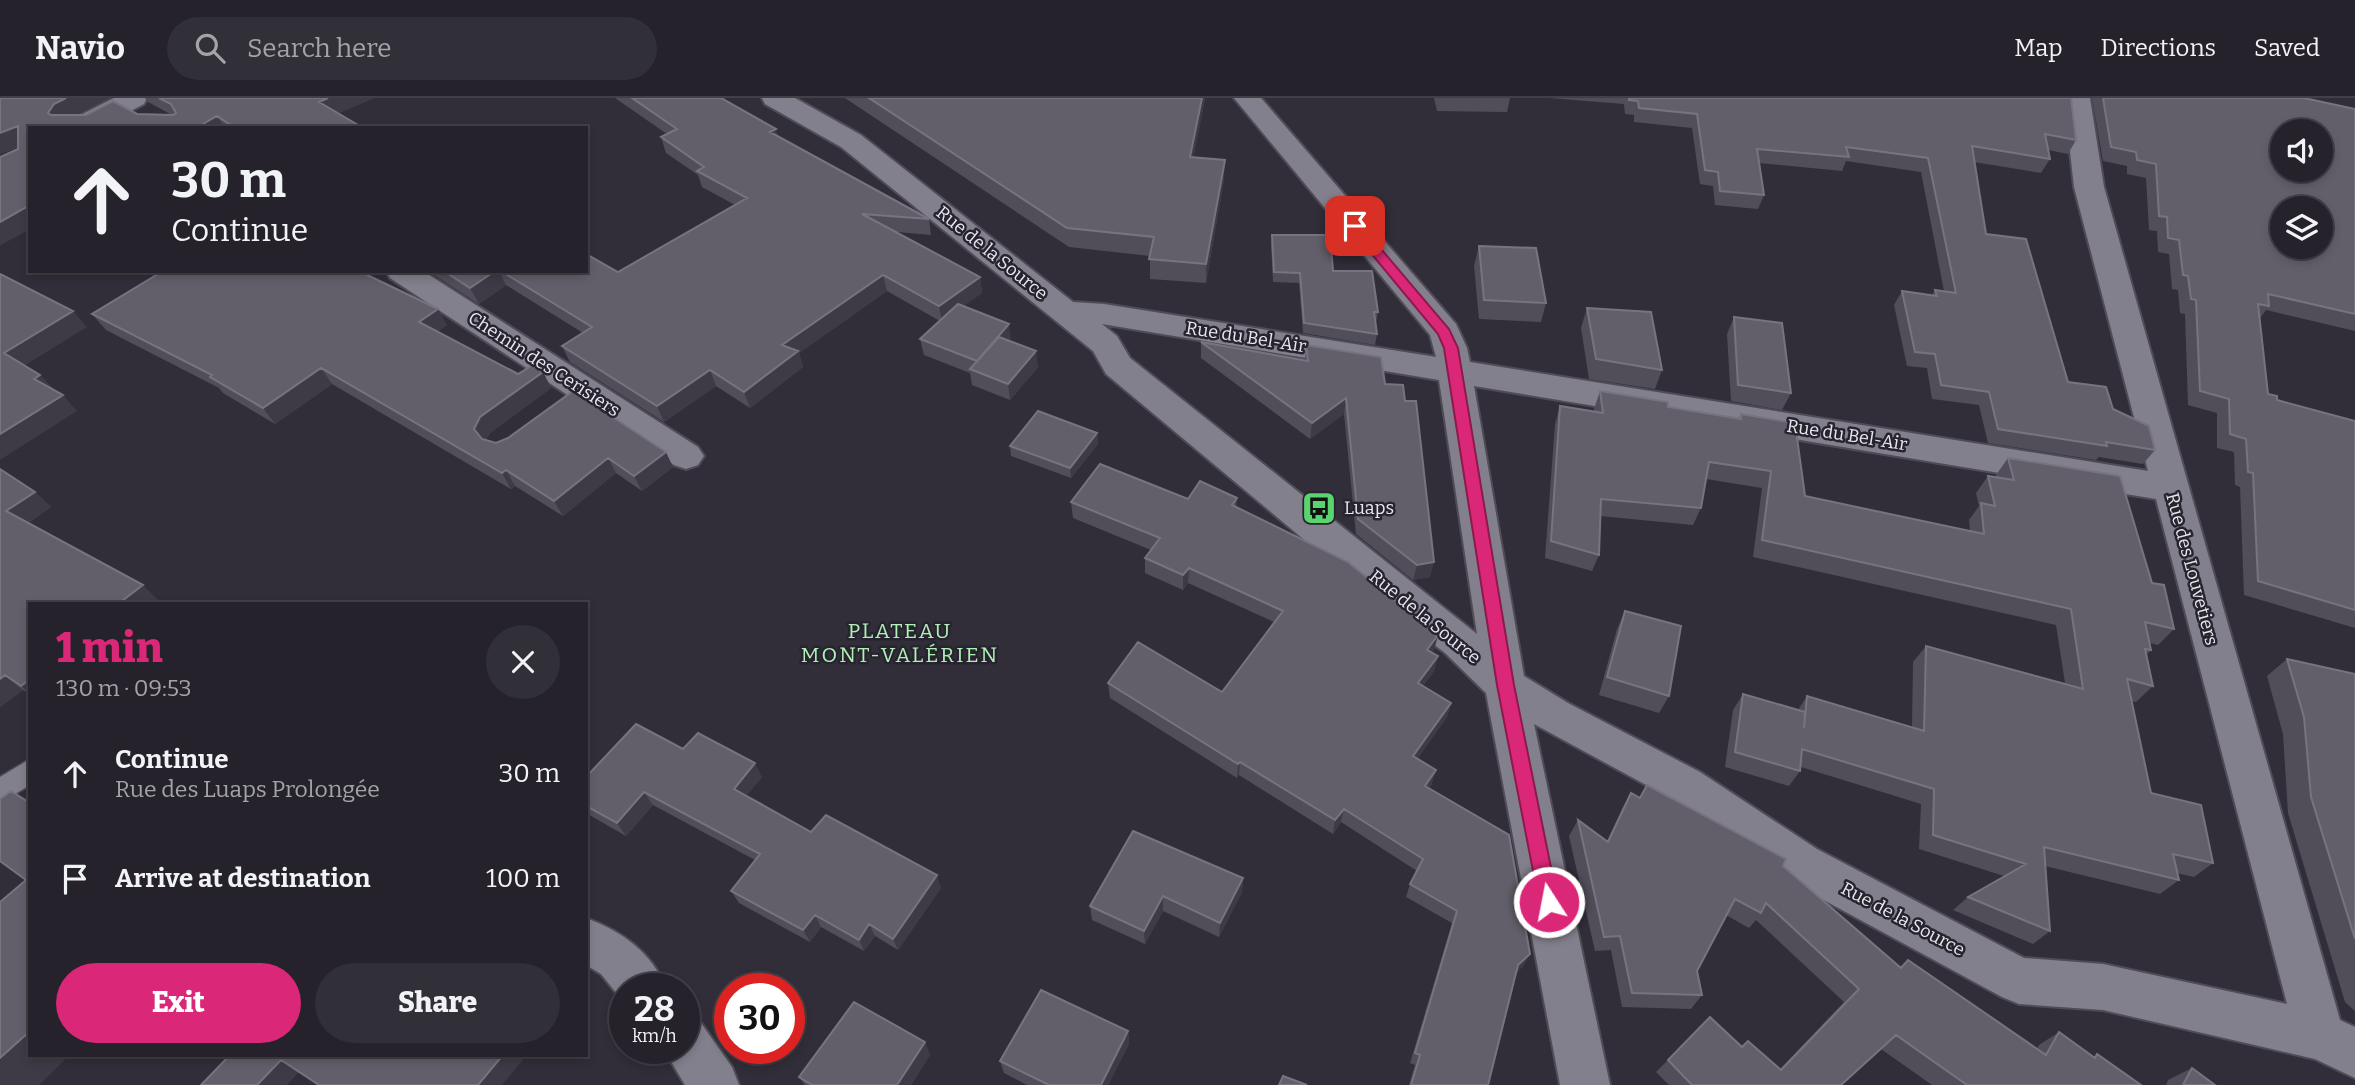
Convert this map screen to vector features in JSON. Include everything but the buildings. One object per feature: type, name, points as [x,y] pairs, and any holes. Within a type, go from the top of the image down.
[{"type":"street","name":"Rue de la Source","points":[[775,98],[851,141],[1067,312],[1105,344],[1118,366],[1395,593],[1459,642],[1506,685],[1553,715],[1685,785],[1801,864],[2019,981],[2103,987],[2338,1045]]},
{"type":"street","points":[[1247,98],[1444,332],[1451,348],[1506,685],[1585,1085]]},
{"type":"street","name":"Rue des Louvetiers","points":[[2077,98],[2089,187],[2170,488],[2338,1045]]},
{"type":"street","points":[[82,126],[137,106]]},
{"type":"street","name":"Chemin des Cerisiers","points":[[404,273],[570,395],[686,456]]},
{"type":"street","name":"Rue du Bel-Air","points":[[1067,312],[1104,314],[2170,488]]},
{"type":"street","points":[[588,941],[618,958],[630,973]]},
{"type":"street","points":[[699,1064],[713,1085]]},
{"type":"lane","points":[[0,792],[28,771]]},
{"type":"place","name":"Luaps","points":[[1319,508]]},
{"type":"district","name":"PLATEAU MONT-VALÉRIEN","points":[[900,643]]},
{"type":"route","points":[[1355,226],[1444,332],[1451,348],[1506,685],[1549,902]]}]
